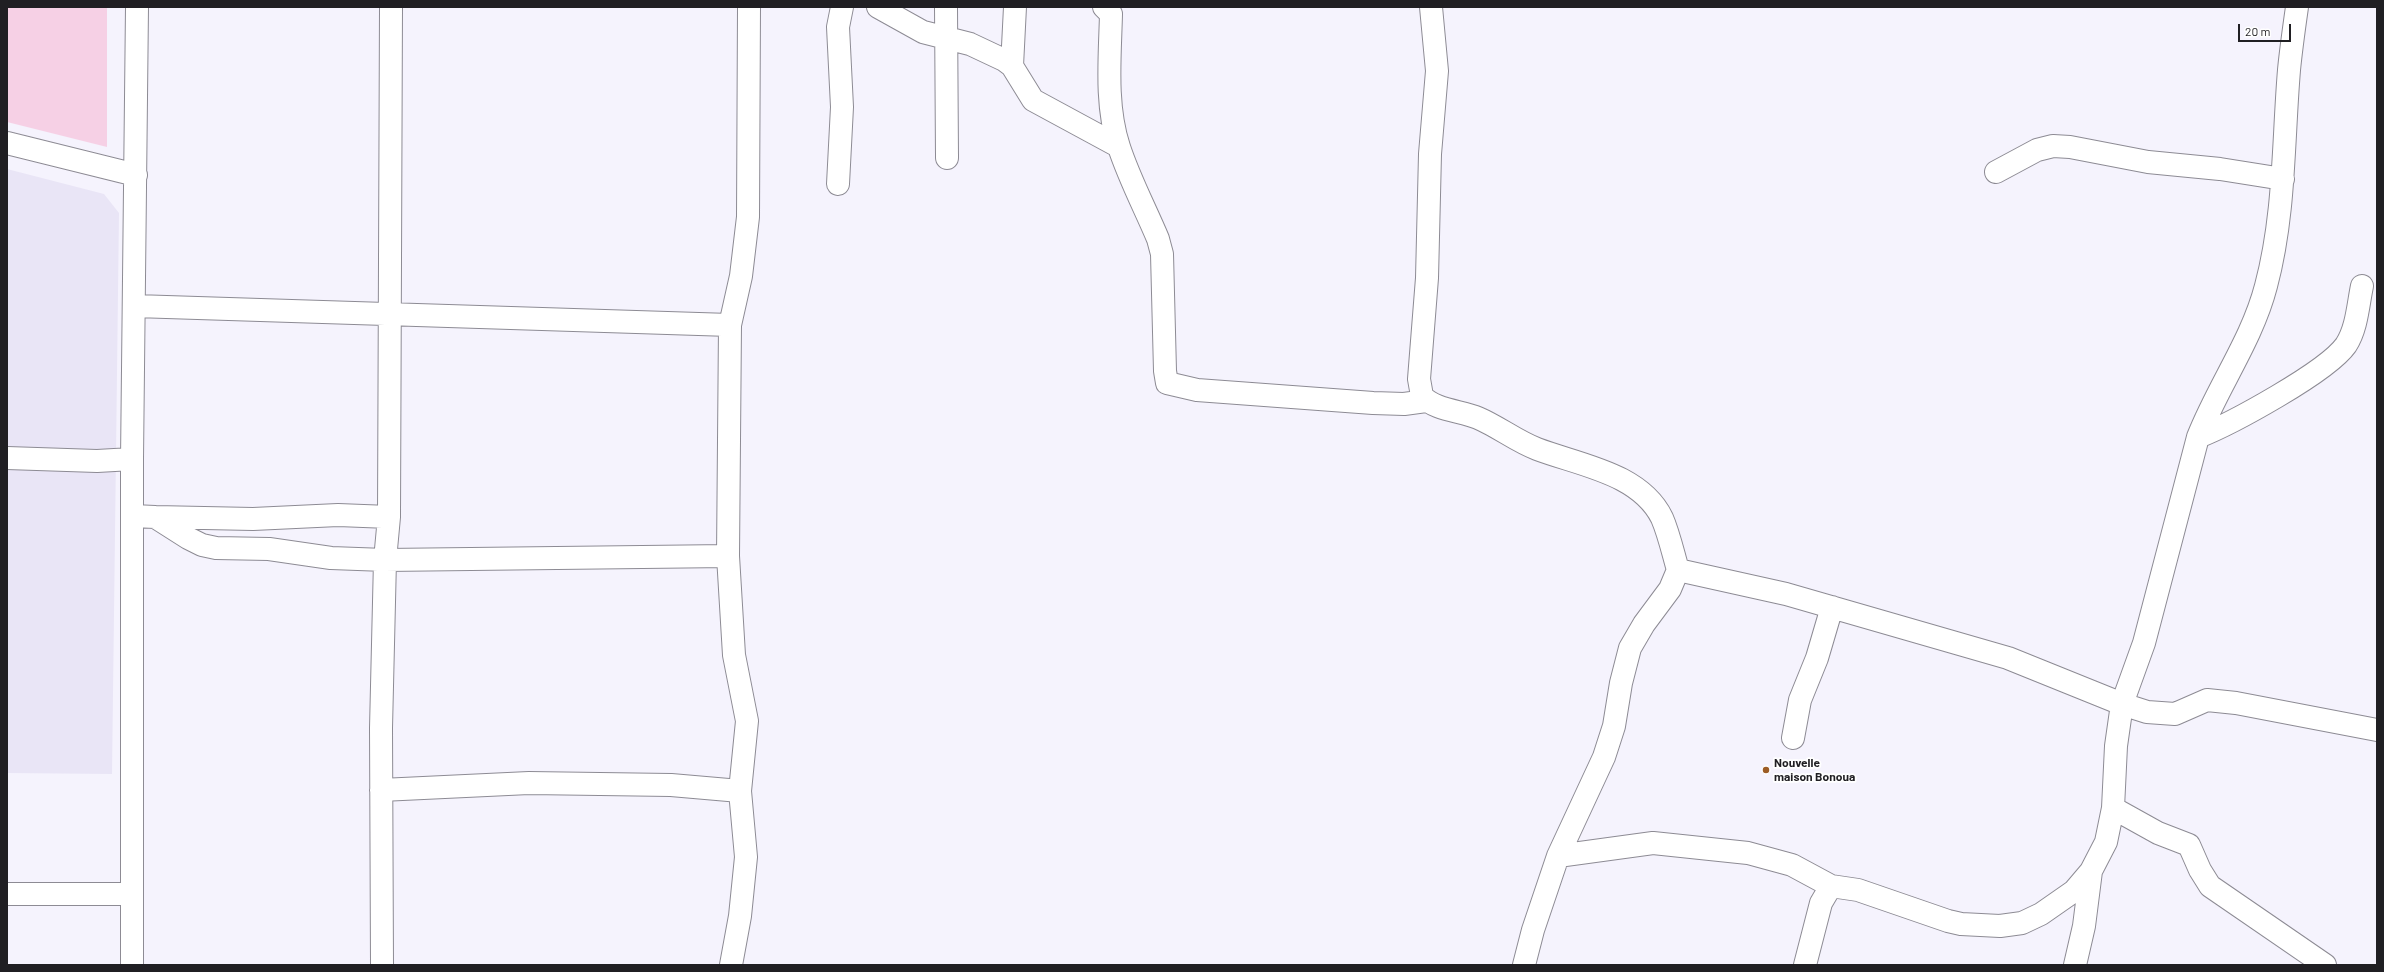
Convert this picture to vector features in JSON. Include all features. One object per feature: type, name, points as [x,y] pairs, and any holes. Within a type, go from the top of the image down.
[{"type":"street","points":[[132,965],[132,459],[135,306],[137,7]]},
{"type":"street","points":[[382,965],[381,790],[385,560],[389,517],[392,7]]},
{"type":"street","points":[[731,965],[745,882],[745,835],[740,791],[747,721],[734,656],[728,556],[730,325],[741,276],[748,217],[749,7]]},
{"type":"street","points":[[838,184],[842,107],[838,27],[842,7]]},
{"type":"street","points":[[878,7],[923,32],[970,44],[1012,66],[1033,100],[1118,146]]},
{"type":"street","points":[[946,7],[947,158]]},
{"type":"street","points":[[1012,66],[1015,7]]},
{"type":"street","points":[[1426,400],[1420,390],[1419,379],[1427,278],[1430,154],[1437,71],[1431,7]]},
{"type":"street","points":[[1558,856],[1645,844],[1704,850],[1728,850],[1765,857],[1792,865],[1831,886],[1858,890],[1948,921],[2000,926],[2022,923],[2041,914],[2074,891],[2091,871],[2106,842],[2113,808],[2116,746],[2122,704],[2144,643],[2198,437],[2206,416],[2254,325],[2266,286],[2274,249],[2283,179],[2289,69],[2297,7]]},
{"type":"street","points":[[1109,9],[1111,93],[1118,146],[1158,239],[1162,254],[1164,364],[1167,383],[1196,390],[1373,403],[1404,404],[1426,400],[1477,417],[1536,449],[1613,476],[1640,491],[1653,504],[1662,518],[1678,570],[1670,589],[1644,624],[1630,648],[1621,683],[1614,726],[1604,757],[1558,856],[1533,930],[1524,965]]},
{"type":"street","points":[[7,143],[136,175]]},
{"type":"street","points":[[1996,172],[2037,150],[2053,146],[2070,147],[2148,162],[2220,169],[2283,179]]},
{"type":"street","points":[[2198,437],[2224,427],[2316,371],[2335,356],[2346,344],[2354,327],[2362,286]]},
{"type":"street","points":[[135,306],[730,325]]},
{"type":"street","points":[[7,458],[96,461],[132,459]]},
{"type":"street","points":[[133,516],[252,519],[338,515],[389,517]]},
{"type":"street","points":[[155,517],[202,545],[236,550],[269,549],[331,558],[385,560],[728,556]]},
{"type":"street","points":[[252,519],[269,549]]},
{"type":"street","points":[[1678,570],[1832,607],[2008,658],[2122,704],[2147,712],[2166,715],[2176,714],[2207,700],[2236,703],[2375,727]]},
{"type":"street","points":[[1793,738],[1800,700],[1819,651],[1832,607]]},
{"type":"street","points":[[381,790],[529,783],[651,784],[740,791]]},
{"type":"street","points":[[2113,808],[2158,833],[2189,845],[2200,870],[2210,886],[2325,965]]},
{"type":"street","points":[[2075,965],[2084,926],[2091,871]]},
{"type":"street","points":[[1805,965],[1821,903],[1831,886]]},
{"type":"street","points":[[7,894],[131,894]]},
{"type":"shaded area","points":[[7,7],[107,7],[107,147],[7,122]]},
{"type":"shaded area","points":[[7,169],[104,194],[119,213],[112,774],[7,773]]},
{"type":"place","name":"Nouvelle maison Bonoua","points":[[1766,770]]}]
